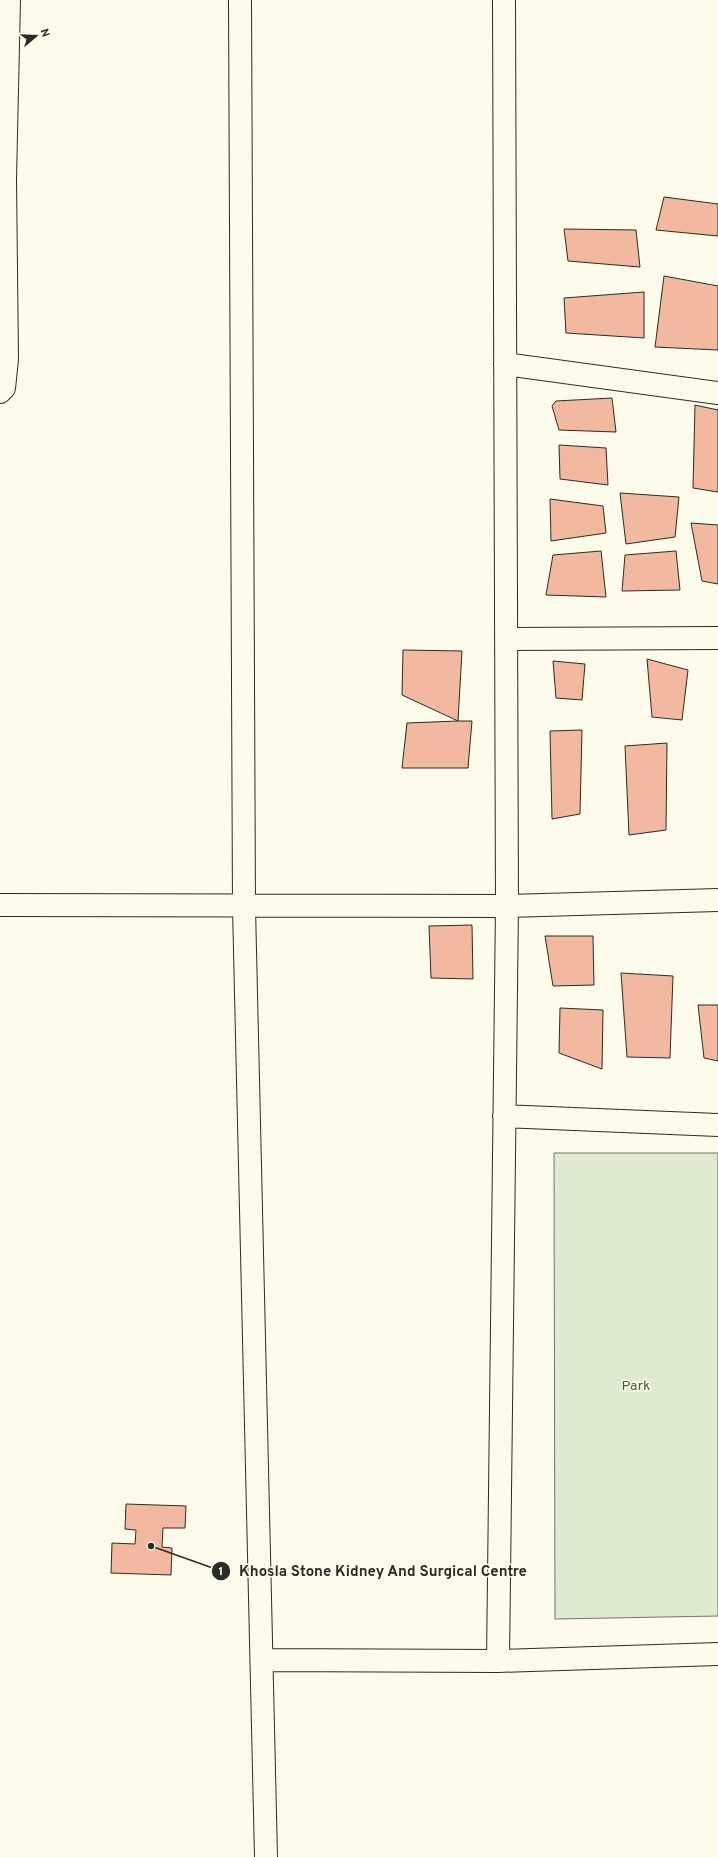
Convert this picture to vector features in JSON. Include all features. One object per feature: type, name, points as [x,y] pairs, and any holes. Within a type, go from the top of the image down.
[{"type":"street","points":[[0,392],[4,388],[7,359],[3,178],[9,0]]},
{"type":"street","points":[[240,0],[244,907],[266,1857]]},
{"type":"street","points":[[498,1661],[507,906],[504,0]]},
{"type":"street","points":[[505,364],[718,392]]},
{"type":"street","points":[[507,639],[718,638]]},
{"type":"street","points":[[0,905],[244,907],[507,906],[718,900]]},
{"type":"street","points":[[504,1116],[718,1125]]},
{"type":"street","points":[[262,1660],[498,1661],[718,1654]]},
{"type":"green space","name":"Park","points":[[554,1153],[718,1153],[718,1616],[555,1619]]},
{"type":"building","points":[[664,197],[718,204],[718,236],[656,230]]},
{"type":"building","points":[[564,229],[636,230],[640,267],[568,261]]},
{"type":"building","points":[[664,276],[718,286],[718,350],[655,347]]},
{"type":"building","points":[[644,292],[644,338],[566,333],[564,298]]},
{"type":"building","points":[[612,398],[616,432],[559,430],[552,406],[556,401]]},
{"type":"building","points":[[695,405],[718,410],[718,492],[693,488]]},
{"type":"building","points":[[559,445],[606,448],[608,485],[560,479]]},
{"type":"building","points":[[620,493],[679,497],[675,537],[626,544]]},
{"type":"building","points":[[550,499],[603,506],[606,533],[551,541]]},
{"type":"building","points":[[691,523],[718,525],[718,584],[702,581]]},
{"type":"building","points":[[601,551],[606,597],[546,595],[553,555]]},
{"type":"building","points":[[676,551],[680,590],[622,591],[625,555]]},
{"type":"building","points":[[403,650],[462,651],[458,721],[402,695]]},
{"type":"building","points":[[647,659],[688,670],[682,720],[652,717]]},
{"type":"building","points":[[553,661],[585,664],[582,700],[556,698]]},
{"type":"building","points":[[472,721],[468,768],[402,768],[407,723]]},
{"type":"building","points":[[582,730],[580,814],[552,819],[550,731]]},
{"type":"building","points":[[667,743],[666,830],[629,835],[625,746]]},
{"type":"building","points":[[472,925],[473,979],[431,978],[429,926]]},
{"type":"building","points":[[545,936],[593,936],[594,985],[553,986]]},
{"type":"building","points":[[621,973],[673,976],[670,1058],[627,1057]]},
{"type":"building","points":[[698,1005],[718,1005],[718,1061],[704,1058]]},
{"type":"building","points":[[560,1008],[603,1010],[602,1069],[559,1053]]},
{"type":"building","points":[[126,1504],[186,1506],[185,1528],[163,1528],[162,1547],[172,1548],[171,1575],[111,1573],[112,1543],[135,1544],[136,1530],[125,1529]]},
{"type":"place","name":"Khosla Stone Kidney And Surgical Centre","points":[[151,1546]]}]
